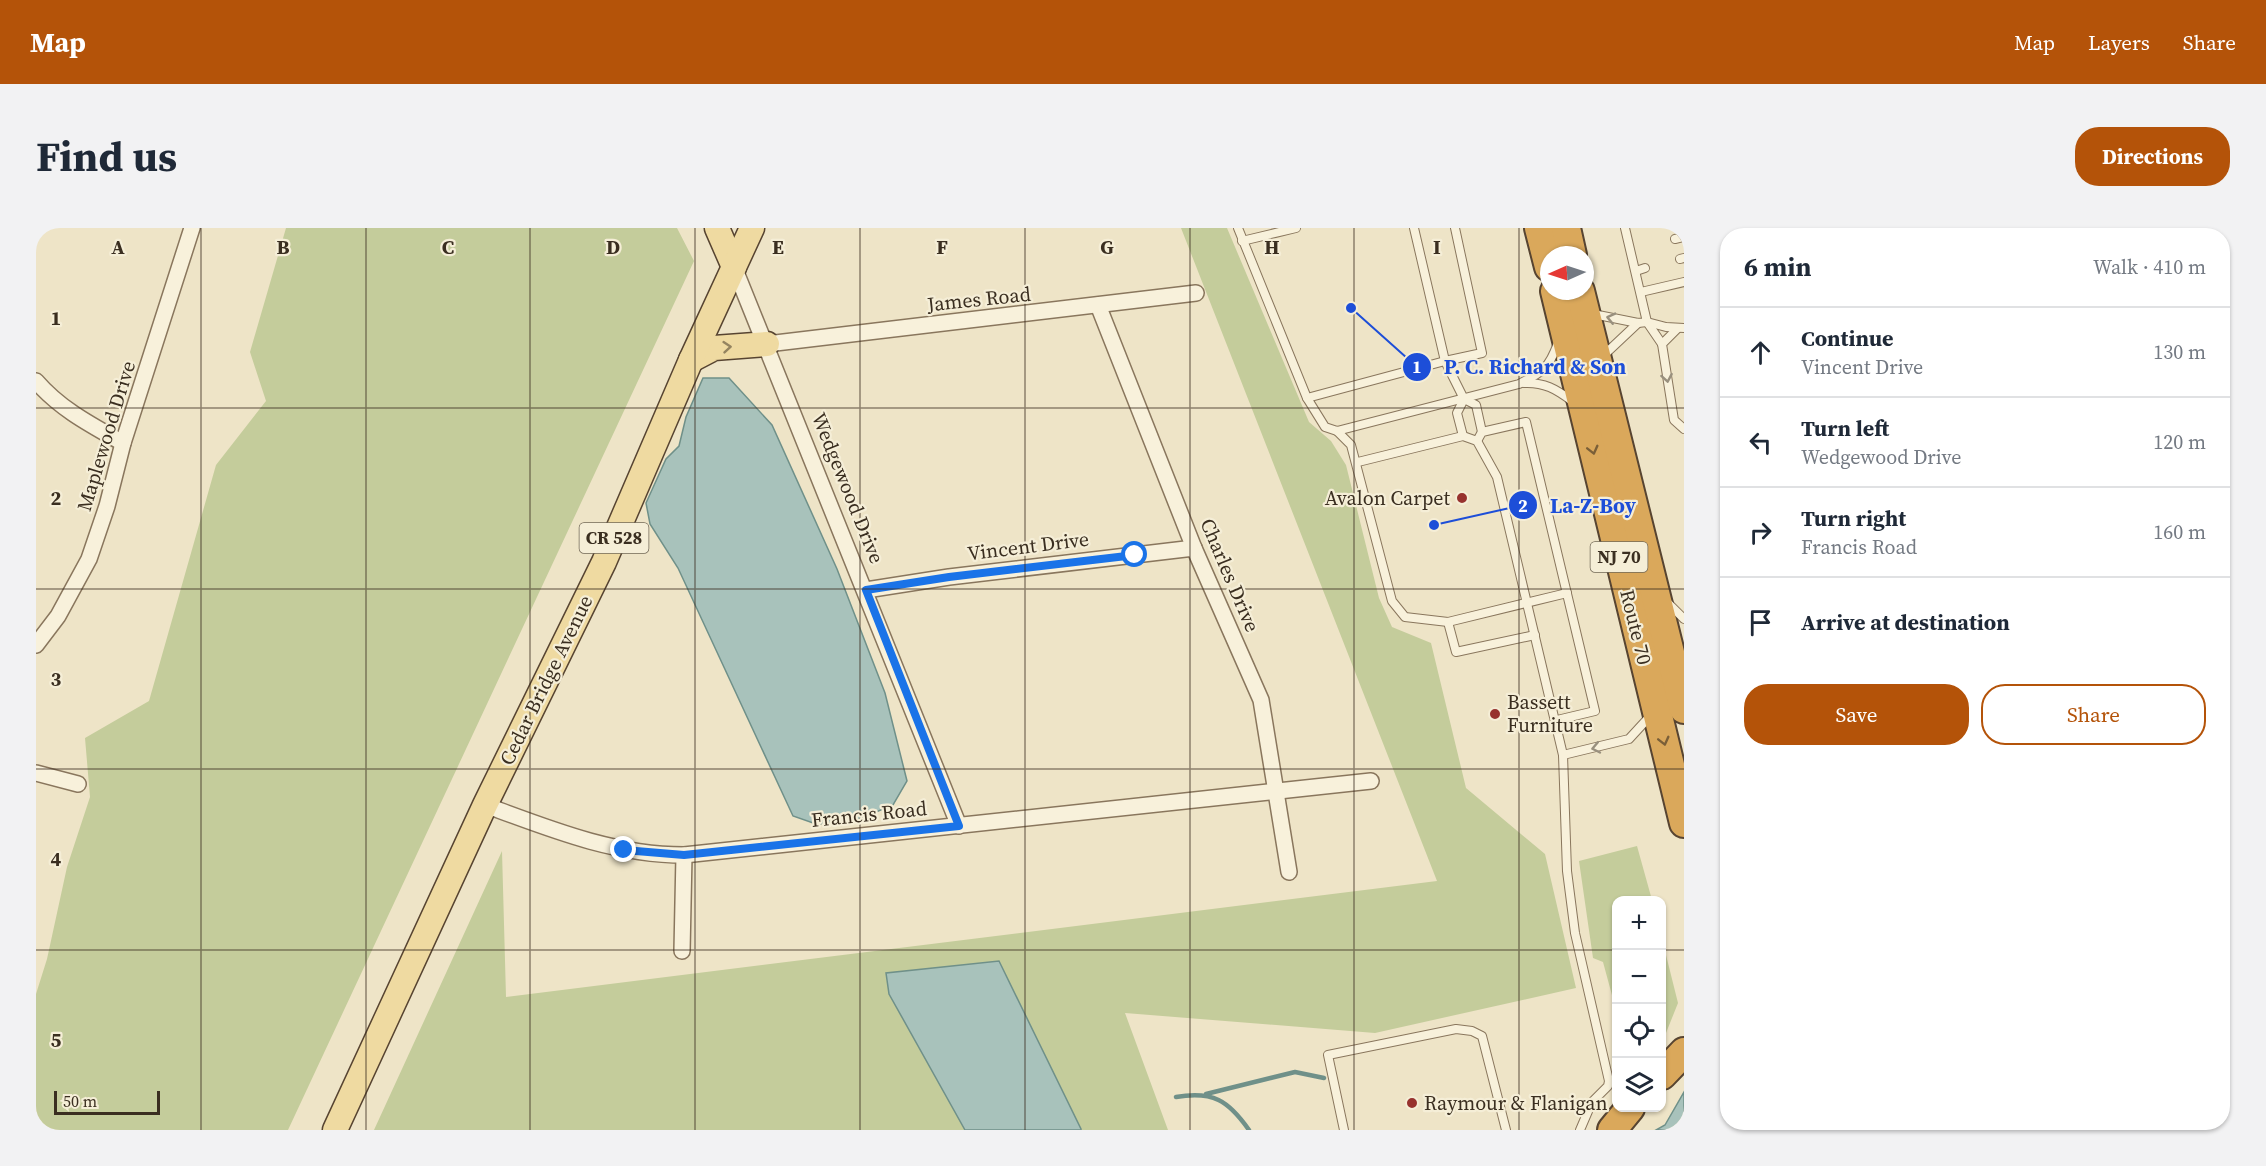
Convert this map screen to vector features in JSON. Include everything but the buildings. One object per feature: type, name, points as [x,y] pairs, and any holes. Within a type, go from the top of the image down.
[{"type":"highway","points":[[1539,228],[1544,246]]},
{"type":"highway","points":[[1566,228],[1570,246]]},
{"type":"highway","name":"Route 70","points":[[1576,310],[1596,363],[1654,591],[1681,671],[1670,709]]},
{"type":"highway","name":"Route 70","points":[[1576,310],[1582,409],[1670,709],[1684,823]]},
{"type":"highway","points":[[1666,1071],[1684,1052]]},
{"type":"highway","points":[[1612,1130],[1626,1112]]},
{"type":"main road","points":[[717,228],[734,267]]},
{"type":"main road","name":"Cedar Bridge Avenue","points":[[335,1130],[485,805],[604,562],[690,360],[752,228]]},
{"type":"main road","points":[[690,360],[714,348],[767,344]]},
{"type":"street","name":"Maplewood Drive","points":[[36,645],[58,616],[89,559],[107,506],[123,443],[192,228]]},
{"type":"street","name":"Wedgewood Drive","points":[[734,267],[767,344],[959,826]]},
{"type":"street","name":"James Road","points":[[767,344],[1196,293]]},
{"type":"street","name":"Charles Drive","points":[[1098,305],[1194,548],[1261,700],[1289,872]]},
{"type":"street","points":[[36,381],[46,393],[77,418],[123,443]]},
{"type":"street","name":"Vincent Drive","points":[[866,590],[949,577],[1194,548]]},
{"type":"street","points":[[36,773],[78,784]]},
{"type":"street","name":"Francis Road","points":[[485,805],[569,836],[624,850],[684,855],[1371,781]]},
{"type":"street","points":[[682,951],[684,855]]},
{"type":"lane","points":[[1239,228],[1242,241],[1307,398],[1325,427],[1337,431],[1351,445],[1358,462],[1392,601],[1406,617],[1448,622],[1567,593]]},
{"type":"lane","points":[[1242,241],[1296,228]]},
{"type":"lane","points":[[1414,228],[1445,361],[1464,399],[1476,405],[1482,432],[1477,441]]},
{"type":"lane","points":[[1307,398],[1445,361],[1482,354],[1455,228]]},
{"type":"lane","points":[[1625,228],[1635,250],[1636,271],[1647,322],[1662,344],[1674,420],[1684,429]]},
{"type":"lane","points":[[1675,239],[1684,237]]},
{"type":"lane","points":[[1636,271],[1645,268]]},
{"type":"lane","points":[[1641,292],[1684,282]]},
{"type":"lane","points":[[1519,384],[1538,375],[1550,364],[1576,310],[1638,323],[1647,322],[1681,328]]},
{"type":"lane","points":[[1596,363],[1638,323]]},
{"type":"lane","points":[[1662,344],[1681,328]]},
{"type":"lane","points":[[1337,431],[1519,384],[1539,382],[1582,409]]},
{"type":"lane","points":[[1463,436],[1457,413],[1464,399]]},
{"type":"lane","points":[[1482,432],[1526,422],[1595,711],[1557,720]]},
{"type":"lane","points":[[1358,462],[1463,436],[1477,441],[1497,477],[1557,720],[1563,755],[1567,871],[1574,922],[1609,1081],[1608,1086],[1592,1102],[1580,1130]]},
{"type":"lane","points":[[1654,591],[1684,619]]},
{"type":"lane","points":[[1448,622],[1456,652],[1536,635]]},
{"type":"lane","points":[[1563,755],[1629,739],[1670,709]]},
{"type":"lane","points":[[1344,1130],[1328,1055],[1456,1029],[1472,1031],[1482,1036],[1506,1130]]},
{"type":"green space","points":[[286,228],[677,228],[694,261],[288,1130],[36,1130],[36,994],[47,959],[67,867],[90,797],[85,738],[149,701],[216,465],[266,401],[250,352]]},
{"type":"green space","points":[[1181,228],[1227,228],[1309,422],[1331,441],[1346,465],[1379,598],[1392,627],[1431,643],[1466,788],[1545,854],[1576,988],[1375,1033],[1125,1013],[1168,1130],[1081,1130],[999,961],[887,973],[889,994],[965,1130],[374,1130],[502,851],[506,997],[1437,881]]},
{"type":"green space","points":[[1637,846],[1651,896],[1612,896],[1612,995],[1603,962],[1593,958],[1579,861]]},
{"type":"green space","points":[[1666,955],[1678,1003],[1666,1033]]},
{"type":"water","points":[[703,378],[729,378],[772,425],[837,569],[885,693],[907,781],[893,805],[852,822],[816,824],[793,816],[678,568],[650,524],[646,503],[666,459],[679,446],[686,417]]},
{"type":"water","points":[[999,961],[1081,1130],[965,1130],[889,994],[886,973]]},
{"type":"water","points":[[1684,1092],[1684,1130],[1656,1130],[1665,1125]]},
{"type":"waterway","points":[[1206,1094],[1295,1072],[1324,1078]]},
{"type":"waterway","points":[[1176,1097],[1200,1095],[1218,1100],[1234,1111],[1249,1130]]},
{"type":"place","name":"P. C. Richard & Son","points":[[1351,308]]},
{"type":"place","name":"Avalon Carpet","points":[[1462,498]]},
{"type":"place","name":"La-Z-Boy","points":[[1434,525]]},
{"type":"place","name":"Bassett Furniture","points":[[1495,714]]},
{"type":"place","name":"Raymour & Flanigan","points":[[1412,1103]]},
{"type":"route","points":[[624,850],[658,855],[684,855],[959,826],[866,590],[949,577],[1135,555]]}]
